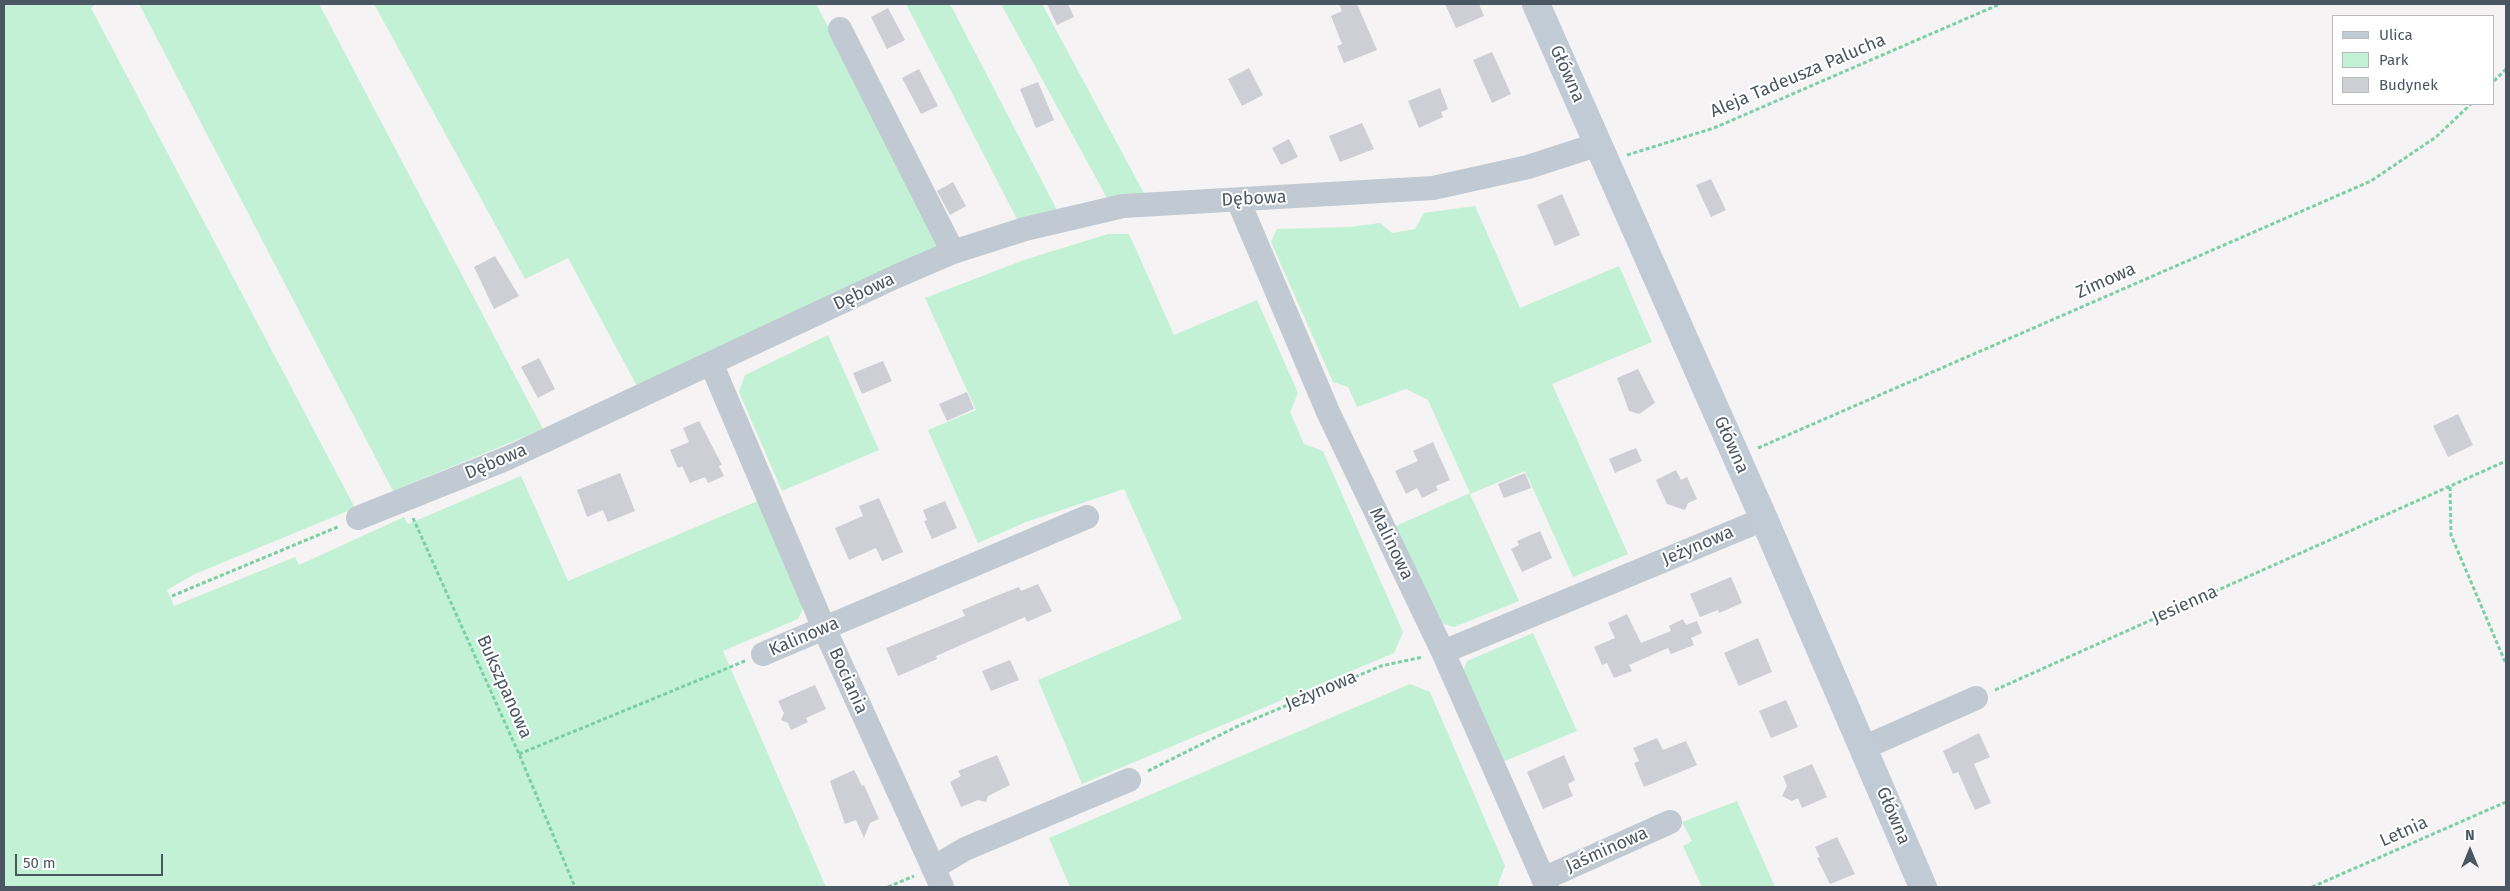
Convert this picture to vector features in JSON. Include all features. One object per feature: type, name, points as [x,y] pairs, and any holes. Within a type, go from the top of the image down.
[{"type":"street","name":"Główna","points":[[1536,4],[1764,519],[1923,887]]},
{"type":"street","points":[[840,29],[953,252]]},
{"type":"street","name":"Dębowa","points":[[358,518],[508,458],[895,277],[953,252],[1025,230],[1123,206],[1433,188],[1528,167],[1600,148]]},
{"type":"street","name":"Malinowa","points":[[1238,200],[1328,412],[1443,652],[1545,883]]},
{"type":"street","name":"Bociania","points":[[711,363],[824,628],[937,878]]},
{"type":"street","name":"Kalinowa","points":[[763,654],[1087,517]]},
{"type":"street","name":"Jeżynowa","points":[[1443,652],[1764,519]]},
{"type":"street","points":[[1864,748],[1976,698]]},
{"type":"street","points":[[937,878],[965,849],[1129,780]]},
{"type":"street","name":"Jaśminowa","points":[[1545,883],[1670,822]]},
{"type":"path","name":"Aleja Tadeusza Palucha","points":[[1600,148],[1628,155],[1714,128],[2000,4]]},
{"type":"path","points":[[2495,81],[2506,69]]},
{"type":"path","name":"Zimowa","points":[[1736,457],[2371,181],[2436,138],[2470,105]]},
{"type":"path","name":"Jesienna","points":[[1976,698],[2450,488],[2506,461]]},
{"type":"path","points":[[2450,488],[2451,536],[2506,664]]},
{"type":"path","name":"Bukszpanowa","points":[[404,500],[519,754],[576,887]]},
{"type":"path","points":[[172,596],[358,518]]},
{"type":"path","name":"Jeżynowa","points":[[1129,780],[1240,725],[1381,666],[1443,652]]},
{"type":"path","name":"Kalinowa","points":[[519,754],[763,654]]},
{"type":"path","name":"Letnia","points":[[2312,887],[2506,802]]},
{"type":"path","points":[[888,887],[937,878]]},
{"type":"green space","points":[[4,4],[96,4],[91,8],[355,508],[195,574],[167,590],[174,606],[295,557],[299,565],[404,517],[408,524],[521,476],[568,581],[760,500],[806,602],[798,619],[723,651],[826,887],[4,887]]},
{"type":"green space","points":[[139,4],[319,4],[543,429],[393,491]]},
{"type":"green space","points":[[374,4],[816,4],[945,246],[638,388],[568,258],[525,279]]},
{"type":"green space","points":[[906,4],[950,4],[1058,212],[1019,223]]},
{"type":"green space","points":[[1001,4],[1042,4],[1146,197],[1107,198]]},
{"type":"green space","points":[[1475,206],[1520,308],[1619,266],[1652,342],[1552,384],[1628,554],[1573,577],[1525,471],[1470,494],[1519,601],[1454,627],[1437,622],[1396,526],[1470,493],[1428,400],[1406,389],[1357,407],[1348,387],[1333,382],[1271,242],[1277,229],[1350,227],[1380,223],[1392,233],[1415,229],[1424,213]]},
{"type":"green space","points":[[1108,234],[1129,234],[1174,335],[1257,300],[1298,393],[1290,412],[1304,444],[1323,451],[1403,632],[1394,653],[1082,784],[1038,680],[1182,619],[1124,489],[1026,522],[978,543],[928,430],[976,410],[925,298],[1024,260]]},
{"type":"green space","points":[[828,335],[879,450],[782,491],[739,392],[745,375]]},
{"type":"green space","points":[[1533,633],[1577,731],[1500,763],[1461,676],[1467,661]]},
{"type":"green space","points":[[1410,684],[1430,692],[1505,866],[1498,884],[1499,887],[1070,887],[1049,838]]},
{"type":"green space","points":[[1737,801],[1775,887],[1702,887],[1683,846],[1692,841],[1682,822]]},
{"type":"building","points":[[1047,4],[1068,4],[1074,17],[1057,25]]},
{"type":"building","points":[[1339,4],[1357,4],[1377,50],[1344,63],[1337,46],[1342,44],[1331,16],[1342,11]]},
{"type":"building","points":[[1445,4],[1479,4],[1484,16],[1456,28]]},
{"type":"building","points":[[888,8],[905,40],[887,49],[871,17]]},
{"type":"building","points":[[1492,52],[1511,94],[1492,103],[1473,60]]},
{"type":"building","points":[[1249,68],[1263,95],[1242,106],[1228,79]]},
{"type":"building","points":[[919,69],[938,106],[921,114],[902,78]]},
{"type":"building","points":[[1038,82],[1054,120],[1036,128],[1020,89]]},
{"type":"building","points":[[1440,88],[1448,109],[1441,112],[1443,117],[1419,128],[1408,101]]},
{"type":"building","points":[[1362,123],[1374,149],[1340,162],[1329,136]]},
{"type":"building","points":[[1289,139],[1298,157],[1281,165],[1272,148]]},
{"type":"building","points":[[1711,179],[1726,210],[1711,217],[1696,185]]},
{"type":"building","points":[[953,182],[966,206],[950,215],[937,191]]},
{"type":"building","points":[[1562,194],[1580,235],[1555,246],[1537,205]]},
{"type":"building","points":[[495,256],[519,296],[494,309],[474,267]]},
{"type":"building","points":[[539,358],[555,389],[538,398],[521,367]]},
{"type":"building","points":[[883,361],[892,381],[862,394],[853,373]]},
{"type":"building","points":[[1638,369],[1655,403],[1639,414],[1629,411],[1617,378]]},
{"type":"building","points":[[967,392],[974,409],[947,421],[939,404]]},
{"type":"building","points":[[2458,414],[2473,445],[2448,457],[2433,426]]},
{"type":"building","points":[[699,421],[722,465],[719,466],[724,476],[708,483],[705,477],[690,483],[682,466],[678,468],[670,450],[689,442],[683,428]]},
{"type":"building","points":[[1433,442],[1450,480],[1436,486],[1438,490],[1422,498],[1417,488],[1406,494],[1395,471],[1418,461],[1413,451]]},
{"type":"building","points":[[1636,448],[1642,461],[1615,473],[1609,459]]},
{"type":"building","points":[[1676,470],[1681,480],[1687,477],[1697,499],[1688,503],[1685,510],[1667,504],[1656,480]]},
{"type":"building","points":[[620,473],[635,511],[608,522],[603,510],[587,517],[577,490]]},
{"type":"building","points":[[1525,473],[1531,488],[1504,498],[1498,484]]},
{"type":"building","points":[[879,498],[903,552],[882,561],[876,548],[849,560],[835,528],[863,516],[859,506]]},
{"type":"building","points":[[945,501],[957,528],[932,539],[924,521],[927,520],[923,510]]},
{"type":"building","points":[[1540,531],[1552,558],[1522,572],[1511,549],[1519,545],[1517,541]]},
{"type":"building","points":[[1731,577],[1742,603],[1719,613],[1718,610],[1700,617],[1690,594]]},
{"type":"building","points":[[1038,584],[1052,611],[1027,622],[1025,617],[936,656],[937,659],[898,676],[886,648],[965,616],[962,610],[1019,587],[1021,591]]},
{"type":"building","points":[[1627,614],[1641,643],[1671,631],[1669,626],[1683,619],[1686,625],[1697,621],[1702,633],[1691,638],[1694,645],[1671,654],[1668,648],[1629,665],[1632,671],[1614,678],[1607,663],[1602,665],[1594,647],[1615,638],[1608,623]]},
{"type":"building","points":[[1758,638],[1772,672],[1739,686],[1724,653]]},
{"type":"building","points":[[1010,660],[1019,680],[991,691],[982,671]]},
{"type":"building","points":[[815,685],[826,709],[806,718],[808,722],[791,730],[788,723],[781,720],[784,713],[778,701]]},
{"type":"building","points":[[1786,700],[1798,727],[1771,738],[1759,711]]},
{"type":"building","points":[[1979,733],[1990,757],[1974,764],[1991,803],[1975,810],[1958,772],[1953,774],[1943,751]]},
{"type":"building","points":[[1657,738],[1663,750],[1686,741],[1697,765],[1644,787],[1634,763],[1639,761],[1633,748]]},
{"type":"building","points":[[997,755],[1010,785],[988,796],[986,802],[978,800],[961,807],[950,782],[961,776],[958,771]]},
{"type":"building","points":[[1564,755],[1575,780],[1568,784],[1573,796],[1543,809],[1527,772]]},
{"type":"building","points":[[1812,764],[1827,797],[1802,808],[1798,798],[1792,801],[1782,796],[1787,786],[1783,776]]},
{"type":"building","points":[[854,770],[862,786],[864,785],[879,819],[870,823],[864,838],[856,820],[845,824],[830,781]]},
{"type":"building","points":[[1837,837],[1855,874],[1830,884],[1817,858],[1820,857],[1815,847]]}]
